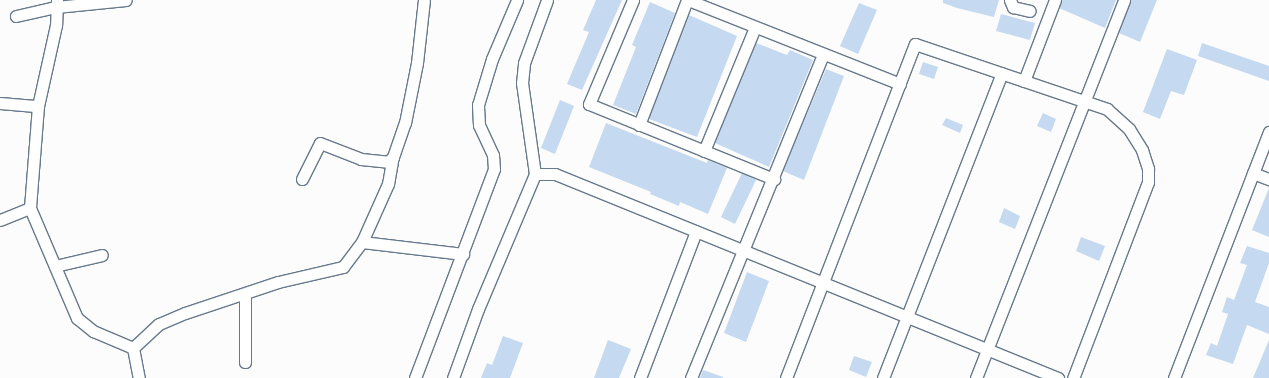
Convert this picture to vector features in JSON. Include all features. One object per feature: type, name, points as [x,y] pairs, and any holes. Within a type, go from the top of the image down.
[{"type":"street","points":[[16,16],[57,3],[126,0]]},
{"type":"street","points":[[133,348],[159,324],[245,295],[278,282],[343,267],[362,242],[388,184],[393,157],[405,123],[417,63],[424,0]]},
{"type":"street","points":[[415,378],[494,169],[493,155],[479,125],[478,105],[492,59],[517,0]]},
{"type":"street","points":[[453,378],[478,309],[535,174],[522,83],[524,63],[547,0]]},
{"type":"street","points":[[633,0],[589,104],[774,179]]},
{"type":"street","points":[[639,125],[687,0],[900,84]]},
{"type":"street","points":[[1010,0],[1014,7],[1030,11]]},
{"type":"street","points":[[1024,81],[1056,0]]},
{"type":"street","points":[[976,378],[1124,0]]},
{"type":"street","points":[[57,3],[56,25],[38,106],[30,208],[77,318],[93,330],[133,348]]},
{"type":"street","points":[[704,151],[756,27]]},
{"type":"street","points":[[786,378],[915,44],[1107,109],[1118,117],[1142,150],[1148,169],[1148,182],[1073,378]]},
{"type":"street","points":[[691,378],[743,250],[774,179],[824,54]]},
{"type":"street","points":[[883,378],[1002,73]]},
{"type":"street","points":[[0,103],[38,106]]},
{"type":"street","points":[[1174,378],[1269,132]]},
{"type":"street","points":[[302,179],[320,143],[361,159],[388,162],[393,157]]},
{"type":"street","points":[[1253,173],[1269,179]]},
{"type":"street","points":[[535,174],[556,174],[1058,378]]},
{"type":"street","points":[[0,220],[30,208]]},
{"type":"street","points":[[640,378],[696,231]]},
{"type":"street","points":[[362,242],[463,254]]},
{"type":"street","points":[[55,266],[102,255]]},
{"type":"street","points":[[245,295],[245,362]]},
{"type":"street","points":[[133,348],[139,378]]},
{"type":"building","points":[[596,0],[622,0],[582,90],[567,84],[589,32],[583,30]]},
{"type":"building","points":[[943,0],[999,0],[994,17],[957,8],[943,3]]},
{"type":"building","points":[[1062,0],[1116,0],[1105,28],[1059,8]]},
{"type":"building","points":[[1131,0],[1157,0],[1140,42],[1119,33]]},
{"type":"building","points":[[650,2],[675,13],[636,114],[613,105],[636,47],[632,45]]},
{"type":"building","points":[[859,3],[877,10],[858,54],[840,46]]},
{"type":"building","points":[[1001,14],[1035,23],[1030,40],[996,31]]},
{"type":"building","points":[[689,15],[737,36],[697,137],[649,119]]},
{"type":"building","points":[[756,43],[787,55],[790,50],[813,60],[769,167],[715,143]]},
{"type":"building","points":[[1202,43],[1269,66],[1269,81],[1198,56]]},
{"type":"building","points":[[1167,49],[1197,60],[1184,95],[1171,91],[1160,119],[1143,112]]},
{"type":"building","points":[[923,62],[938,67],[934,79],[919,74]]},
{"type":"building","points":[[826,69],[844,76],[804,180],[783,171]]},
{"type":"building","points":[[560,100],[574,106],[555,154],[541,148]]},
{"type":"building","points":[[1043,113],[1056,119],[1051,132],[1037,126]]},
{"type":"building","points":[[946,118],[963,125],[960,133],[942,125]]},
{"type":"building","points":[[606,123],[707,163],[708,160],[727,168],[708,214],[680,202],[679,206],[650,194],[651,192],[589,167]]},
{"type":"building","points":[[742,173],[756,180],[735,224],[721,217]]},
{"type":"building","points":[[1269,188],[1269,237],[1252,230]]},
{"type":"building","points":[[1004,208],[1020,216],[1015,229],[999,222]]},
{"type":"building","points":[[1081,237],[1105,246],[1099,261],[1076,251]]},
{"type":"building","points":[[1247,246],[1269,253],[1269,263],[1255,302],[1269,307],[1269,334],[1247,325],[1233,364],[1206,355],[1211,343],[1217,346],[1228,314],[1222,312],[1227,297],[1234,300],[1247,265],[1240,263]]},
{"type":"building","points":[[747,272],[769,281],[746,342],[724,333]]},
{"type":"building","points":[[503,336],[523,343],[510,378],[481,378],[487,363],[492,365]]},
{"type":"building","points":[[608,340],[631,349],[619,378],[594,378]]},
{"type":"building","points":[[1269,340],[1269,378],[1253,378]]},
{"type":"building","points":[[854,356],[872,362],[866,377],[849,370]]},
{"type":"building","points":[[703,370],[723,377],[723,378],[700,378]]}]
